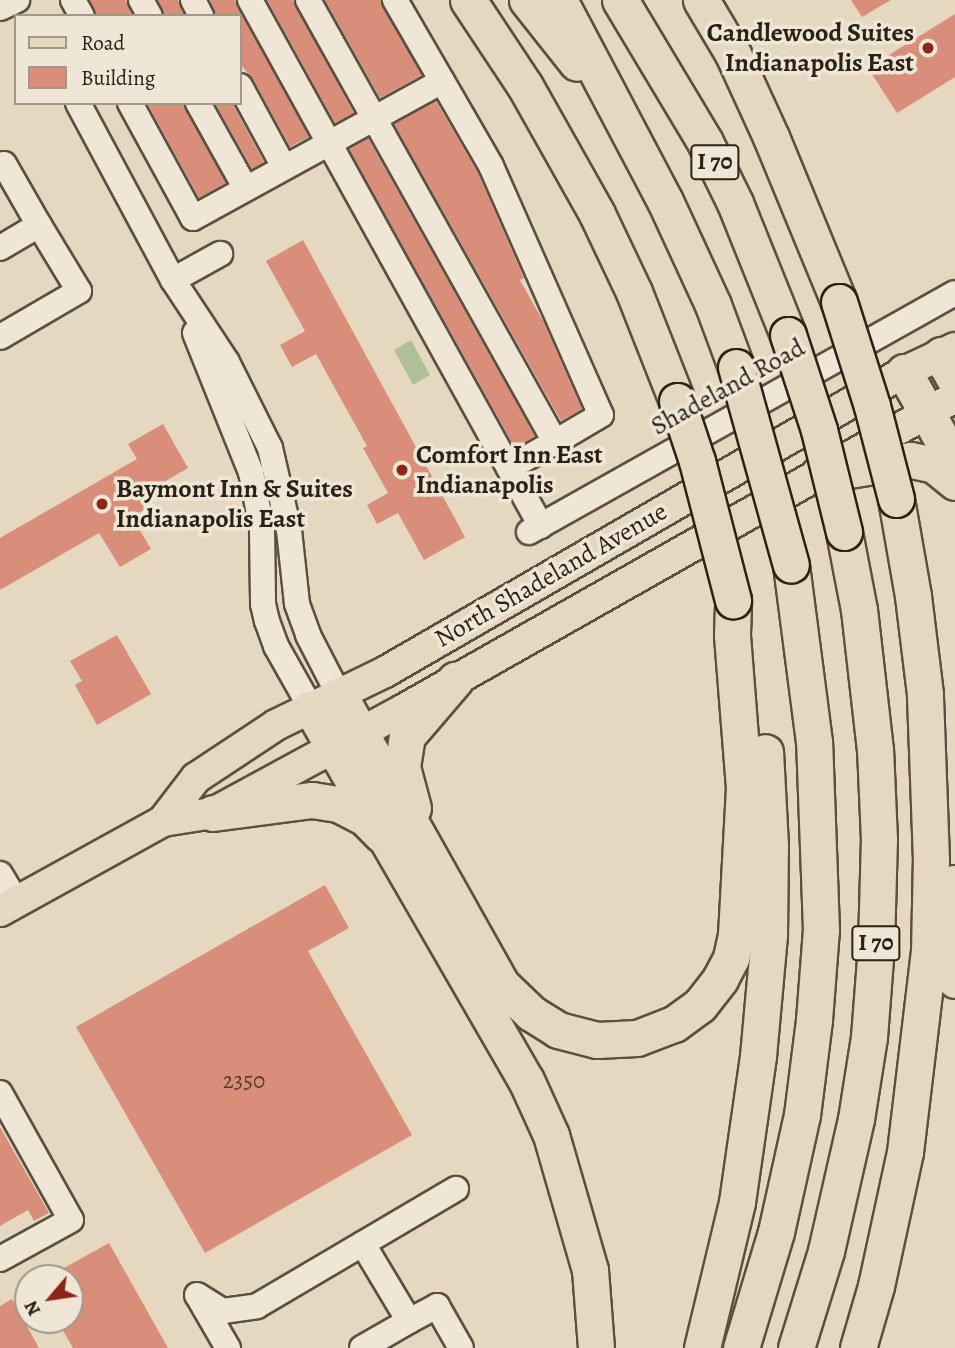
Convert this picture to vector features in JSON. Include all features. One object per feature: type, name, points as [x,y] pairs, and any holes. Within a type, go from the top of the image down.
[{"type":"highway","points":[[468,0],[525,86],[597,215],[638,302],[677,401],[697,461],[733,600],[749,632],[763,737],[770,846],[769,936],[747,1138],[737,1202],[702,1348]]},
{"type":"highway","points":[[527,0],[623,118]]},
{"type":"highway","name":"I 70","points":[[559,0],[623,118],[696,266],[736,367],[791,565],[814,742],[821,930],[814,1020],[802,1115],[776,1232],[741,1348]]},
{"type":"highway","name":"I 70","points":[[620,0],[705,142],[740,216],[788,335],[819,430],[844,532],[861,620],[875,750],[879,840],[876,945],[869,1037],[856,1119],[829,1238],[796,1348]]},
{"type":"highway","points":[[701,0],[733,54],[787,171],[839,302],[872,406],[895,499],[913,596],[925,694],[931,860],[926,979],[905,1152],[879,1273],[858,1348]]},
{"type":"highway","points":[[904,372],[941,404],[955,463]]},
{"type":"highway","points":[[818,475],[911,460],[934,465],[955,482]]},
{"type":"highway","points":[[214,813],[312,800],[338,804],[365,818],[409,848],[501,984],[544,1023],[581,1038],[612,1041],[653,1034],[688,1015],[720,979],[731,958],[737,927],[744,788],[732,634],[733,600]]},
{"type":"highway","points":[[409,848],[404,746],[417,722],[455,680]]},
{"type":"highway","points":[[925,694],[949,801],[955,980]]},
{"type":"highway","points":[[325,701],[409,848],[551,1135],[590,1270],[596,1348]]},
{"type":"main road","name":"North Shadeland Avenue","points":[[163,821],[196,778],[276,725],[385,672],[904,372],[950,361]]},
{"type":"main road","name":"North Shadeland Avenue","points":[[8,907],[163,821],[214,813],[455,680],[941,404]]},
{"type":"street","points":[[0,8],[17,0]]},
{"type":"street","points":[[250,0],[509,468],[601,415],[491,166],[395,0]]},
{"type":"street","points":[[308,0],[555,442]]},
{"type":"street","points":[[131,105],[193,218],[442,81]]},
{"type":"street","points":[[242,90],[284,167]]},
{"type":"street","points":[[79,105],[173,280],[227,362],[270,448],[289,530],[297,604],[325,701]]},
{"type":"street","points":[[199,105],[246,189]]},
{"type":"street","points":[[0,337],[79,291],[1,162]]},
{"type":"street","points":[[0,248],[39,225]]},
{"type":"street","points":[[173,280],[220,254]]},
{"type":"street","points":[[173,280],[251,472],[262,529],[263,604],[276,646],[325,701]]},
{"type":"street","name":"Shadeland Road","points":[[509,468],[535,529],[955,293]]},
{"type":"street","points":[[0,874],[8,907]]},
{"type":"street","points":[[0,1093],[71,1220],[0,1259]]},
{"type":"street","points":[[228,1348],[197,1295],[223,1311],[257,1306],[456,1189]]},
{"type":"street","points":[[363,1244],[409,1321]]},
{"type":"street","points":[[362,1348],[437,1306],[461,1348]]},
{"type":"green space","points":[[411,340],[430,375],[413,385],[394,350]]},
{"type":"building","points":[[90,0],[126,0],[132,14],[96,14]]},
{"type":"building","points":[[158,0],[178,0],[183,14],[164,14]]},
{"type":"building","points":[[210,0],[235,0],[309,137],[290,147],[253,79],[242,66],[242,14],[215,14]]},
{"type":"building","points":[[267,0],[293,0],[354,113],[335,123]]},
{"type":"building","points":[[325,0],[380,0],[422,75],[380,98]]},
{"type":"building","points":[[851,0],[891,0],[862,17]]},
{"type":"building","name":"Candlewood Suites Indianapolis East","points":[[955,14],[955,77],[897,113],[868,68]]},
{"type":"building","points":[[436,101],[478,173],[524,278],[520,280],[544,323],[582,409],[561,421],[394,124]]},
{"type":"building","points":[[148,105],[184,105],[226,183],[199,198]]},
{"type":"building","points":[[216,105],[233,105],[264,162],[252,169]]},
{"type":"building","points":[[368,138],[535,436],[515,448],[349,149]]},
{"type":"building","points":[[303,240],[465,537],[424,560],[398,513],[377,524],[367,505],[388,493],[363,448],[367,446],[316,354],[292,367],[280,345],[305,331],[266,261]]},
{"type":"building","name":"Baymont Inn & Suites Indianapolis East","points":[[163,424],[188,468],[140,496],[147,508],[132,517],[151,549],[120,567],[99,533],[0,590],[0,538],[137,459],[128,444]]},
{"type":"building","points":[[117,635],[151,694],[97,725],[75,685],[82,681],[70,661]]},
{"type":"building","points":[[325,885],[349,928],[308,951],[412,1135],[205,1253],[76,1027]]},
{"type":"building","points":[[0,1127],[49,1213],[34,1221],[28,1210],[0,1226]]},
{"type":"building","points":[[109,1243],[168,1348],[73,1348],[65,1334],[84,1334],[84,1264],[71,1264]]},
{"type":"building","points":[[12,1299],[14,1334],[31,1334],[39,1348],[0,1348],[0,1306]]},
{"type":"place","name":"Candlewood Suites Indianapolis East","points":[[928,48]]},
{"type":"place","name":"Comfort Inn East Indianapolis","points":[[402,470]]},
{"type":"place","name":"Baymont Inn & Suites Indianapolis East","points":[[102,504]]}]
